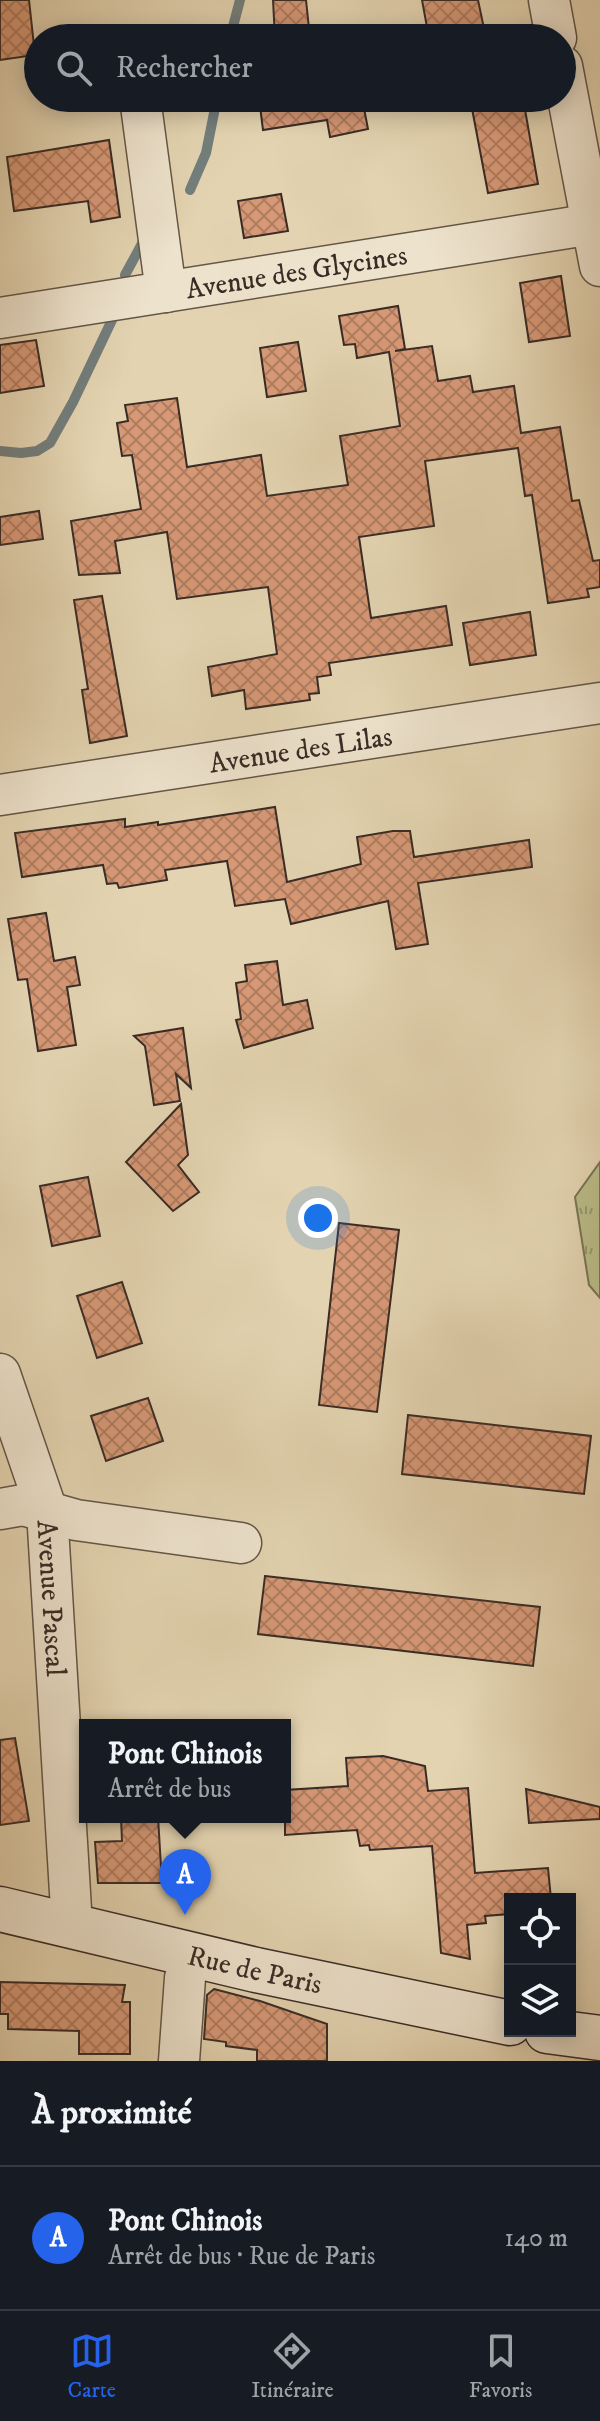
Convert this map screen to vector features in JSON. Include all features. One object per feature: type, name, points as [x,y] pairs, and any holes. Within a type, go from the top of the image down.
[{"type":"street","points":[[549,0],[553,24]]},
{"type":"street","points":[[142,112],[166,292]]},
{"type":"street","points":[[571,112],[600,266]]},
{"type":"street","name":"Avenue des Glycines","points":[[0,318],[593,224]]},
{"type":"street","name":"Avenue des Lilas","points":[[0,795],[600,703]]},
{"type":"street","name":"Avenue Pascal","points":[[0,1374],[47,1511],[72,1926]]},
{"type":"street","points":[[0,1509],[23,1505],[76,1520],[241,1543]]},
{"type":"street","name":"Rue de Paris","points":[[0,1909],[504,2022]]},
{"type":"street","points":[[179,2061],[185,1978],[191,1954]]},
{"type":"street","points":[[576,2035],[600,2038]]},
{"type":"green space","points":[[600,1162],[600,1298],[589,1285],[575,1197]]},
{"type":"building","points":[[0,0],[29,0],[32,24],[24,24],[24,57],[0,60]]},
{"type":"building","points":[[273,0],[306,0],[309,24],[274,24]]},
{"type":"building","points":[[422,0],[478,0],[483,24],[426,24]]},
{"type":"building","points":[[261,112],[365,112],[368,129],[330,137],[327,120],[263,130]]},
{"type":"building","points":[[473,112],[525,112],[538,184],[488,193]]},
{"type":"building","points":[[109,140],[120,217],[91,222],[88,201],[14,211],[7,157]]},
{"type":"building","points":[[281,194],[288,231],[244,238],[238,201]]},
{"type":"building","points":[[561,276],[570,336],[529,342],[520,283]]},
{"type":"building","points":[[398,306],[405,349],[395,351],[432,346],[438,381],[470,376],[473,392],[514,386],[521,433],[560,427],[572,501],[579,500],[593,561],[600,560],[600,587],[587,589],[589,597],[548,603],[532,495],[525,496],[518,448],[425,461],[434,526],[359,537],[371,618],[446,606],[452,645],[329,663],[331,675],[317,677],[319,693],[309,694],[310,700],[246,709],[244,690],[212,696],[208,667],[277,654],[268,587],[177,599],[167,532],[115,541],[120,573],[79,575],[71,521],[141,509],[132,455],[122,456],[117,423],[128,421],[125,405],[177,398],[187,467],[261,455],[267,496],[348,485],[340,436],[400,426],[389,352],[357,358],[355,344],[344,345],[339,316]]},
{"type":"building","points":[[36,340],[44,386],[0,393],[0,345]]},
{"type":"building","points":[[298,342],[306,391],[267,397],[260,348]]},
{"type":"building","points":[[39,511],[43,539],[0,545],[0,517]]},
{"type":"building","points":[[102,596],[127,736],[90,743],[82,690],[88,689],[74,600]]},
{"type":"building","points":[[530,612],[536,655],[470,665],[463,623]]},
{"type":"building","points":[[275,807],[287,882],[361,864],[357,837],[393,831],[410,831],[414,857],[529,840],[532,867],[418,883],[428,944],[396,949],[388,901],[291,924],[285,899],[235,906],[227,861],[165,870],[167,880],[119,888],[117,883],[107,884],[103,865],[22,877],[15,833],[125,819],[125,827],[158,822],[158,825]]},
{"type":"building","points":[[46,913],[54,961],[75,957],[80,985],[67,987],[76,1045],[38,1051],[27,979],[18,980],[8,919]]},
{"type":"building","points":[[277,961],[283,1005],[307,1000],[313,1028],[244,1048],[236,1020],[241,1019],[236,983],[247,981],[245,965]]},
{"type":"building","points":[[183,1028],[191,1088],[176,1074],[180,1101],[154,1105],[145,1046],[134,1036]]},
{"type":"building","points":[[181,1104],[188,1155],[178,1165],[199,1192],[173,1211],[126,1162]]},
{"type":"building","points":[[88,1177],[100,1236],[52,1246],[40,1186]]},
{"type":"building","points":[[339,1223],[399,1230],[377,1412],[319,1405]]},
{"type":"building","points":[[122,1282],[142,1343],[97,1358],[77,1296]]},
{"type":"building","points":[[148,1398],[163,1441],[106,1461],[91,1416]]},
{"type":"building","points":[[408,1415],[591,1436],[584,1494],[402,1474]]},
{"type":"building","points":[[265,1576],[540,1607],[533,1666],[258,1634]]},
{"type":"building","points":[[15,1738],[29,1821],[0,1825],[0,1740]]},
{"type":"building","points":[[383,1756],[425,1766],[428,1791],[468,1788],[475,1873],[548,1868],[550,1893],[504,1893],[504,1914],[485,1916],[486,1923],[467,1925],[470,1959],[441,1953],[432,1846],[370,1850],[369,1845],[360,1846],[357,1830],[285,1835],[285,1823],[291,1823],[291,1790],[348,1786],[346,1758]]},
{"type":"building","points":[[526,1789],[600,1807],[600,1819],[529,1823]]},
{"type":"building","points":[[121,1823],[158,1823],[162,1883],[98,1883],[95,1842],[122,1841]]},
{"type":"building","points":[[0,1982],[125,1985],[122,2002],[130,2002],[130,2054],[79,2054],[79,2031],[8,2029],[8,2014],[0,2014]]},
{"type":"building","points":[[214,1989],[327,2024],[327,2061],[257,2061],[257,2050],[204,2039],[207,1995]]},
{"type":"waterway","points":[[234,24],[240,0]]},
{"type":"waterway","points":[[190,190],[206,153],[214,112]]},
{"type":"waterway","points":[[125,275],[144,240]]},
{"type":"waterway","points":[[0,451],[37,451],[50,443],[112,320]]},
{"type":"place","name":"Pont Chinois","points":[[185,1915]]}]
